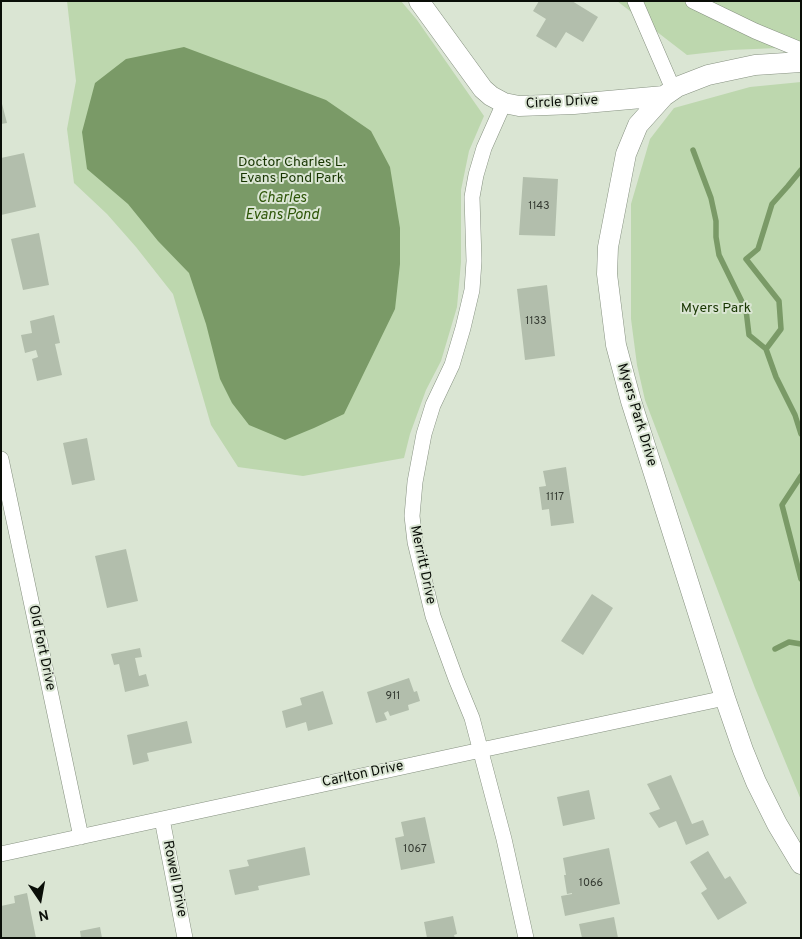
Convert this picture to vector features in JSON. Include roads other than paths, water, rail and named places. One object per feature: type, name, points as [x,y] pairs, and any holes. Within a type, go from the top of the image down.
[{"type":"street","name":"Circle Drive","points":[[419,1],[483,89],[504,103],[519,106],[574,104],[668,93]]},
{"type":"street","points":[[635,1],[668,93]]},
{"type":"street","points":[[693,1],[755,31],[801,50]]},
{"type":"street","name":"Myers Park Drive","points":[[801,62],[755,66],[708,74],[677,86],[638,125],[626,154],[608,247],[607,274],[616,345],[631,401],[725,698],[756,782],[777,824],[801,864]]},
{"type":"street","name":"Merritt Drive","points":[[504,103],[484,148],[476,176],[472,197],[474,261],[472,290],[452,365],[433,405],[424,434],[415,482],[412,516],[415,542],[433,616],[472,718],[504,839],[526,938]]},
{"type":"street","name":"Old Fort Drive","points":[[1,459],[81,837]]},
{"type":"street","name":"Carlton Drive","points":[[1,854],[725,698]]},
{"type":"street","name":"Rowell Drive","points":[[162,819],[185,938]]},
{"type":"water","name":"Charles Evans Pond","points":[[184,47],[326,100],[371,131],[390,167],[400,228],[400,264],[395,309],[344,414],[285,440],[249,425],[232,403],[220,379],[206,324],[189,273],[158,241],[128,204],[87,169],[82,132],[95,83],[126,59]]},
{"type":"waterway","points":[[693,150],[711,198],[716,221],[719,255],[746,310],[749,335],[766,349],[776,377],[795,415],[801,434]]},
{"type":"waterway","points":[[766,349],[781,329],[779,301],[746,259],[758,249],[772,204],[801,170]]},
{"type":"waterway","points":[[801,476],[782,505],[801,579]]},
{"type":"waterway","points":[[775,649],[789,642],[801,644]]},
{"type":"park label","name":"Doctor Charles L. Evans Pond Park","points":[[292,172]]},
{"type":"park label","name":"Myers Park","points":[[716,309]]}]
